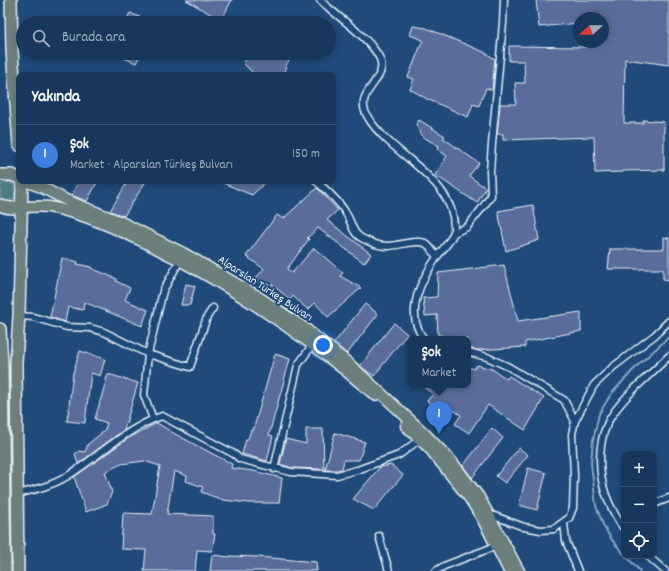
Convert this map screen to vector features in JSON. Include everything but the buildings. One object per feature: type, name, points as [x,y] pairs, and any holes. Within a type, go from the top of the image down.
[{"type":"highway","points":[[11,0],[12,51],[16,90]]},
{"type":"highway","points":[[0,176],[12,175],[16,177]]},
{"type":"highway","points":[[18,571],[16,362],[19,316],[22,184]]},
{"type":"highway","points":[[0,205],[5,207],[22,208]]},
{"type":"highway","points":[[0,329],[2,365],[5,571]]},
{"type":"main road","name":"Alparslan Türkeş Bulvarı","points":[[34,184],[68,201],[121,222],[185,254],[254,294],[307,330],[364,377],[425,434],[452,462],[479,497],[519,571]]},
{"type":"main road","name":"Alparslan Türkeş Bulvarı","points":[[22,208],[44,207],[63,210],[125,233],[180,260],[247,300],[313,344],[380,400],[430,449],[470,499],[482,518],[509,571]]},
{"type":"street","points":[[320,0],[350,25],[371,46],[379,58],[382,67],[378,78],[371,84],[365,96],[364,108],[368,118],[382,135],[435,182],[447,198],[453,215],[454,233]]},
{"type":"street","points":[[423,336],[415,320],[414,303],[421,285],[437,257],[454,233],[467,226],[491,196],[490,171],[504,0]]},
{"type":"street","points":[[319,184],[345,210],[353,230],[360,238],[374,244],[389,246],[409,242],[425,243],[437,257]]},
{"type":"street","points":[[153,419],[144,395],[148,354],[163,291],[180,260]]},
{"type":"street","points":[[19,316],[33,317],[67,327],[90,328],[104,332],[148,354],[190,367],[207,316],[213,308]]},
{"type":"street","points":[[489,514],[524,527],[541,530],[554,529],[569,518],[573,508],[574,467],[572,434],[575,422],[594,385],[613,367],[655,335],[669,321]]},
{"type":"street","points":[[274,469],[298,364],[313,344]]},
{"type":"street","points":[[471,353],[487,357],[509,367],[564,400],[575,422]]},
{"type":"street","points":[[621,525],[605,494],[600,479],[602,437],[608,422],[615,412],[637,387],[669,356]]},
{"type":"street","points":[[17,494],[38,489],[65,478],[139,425],[162,416],[234,454],[240,459],[274,469],[291,472],[337,475],[358,470],[399,455],[420,439]]},
{"type":"street","points":[[657,503],[669,498]]},
{"type":"street","points":[[617,519],[621,517]]},
{"type":"street","points":[[564,523],[566,541],[578,571]]},
{"type":"street","points":[[379,536],[389,571]]},
{"type":"street","points":[[436,571],[444,566],[496,546]]},
{"type":"street","points":[[651,559],[665,571]]},
{"type":"green space","points":[[5,182],[12,183],[17,190],[17,195],[11,201],[0,199],[0,185]]},
{"type":"waterway","points":[[621,550],[604,527],[596,506],[591,463],[593,440],[599,414],[611,394],[638,365],[669,337]]},
{"type":"waterway","points":[[629,559],[640,571]]},
{"type":"place","name":"Şok","points":[[439,434]]}]
